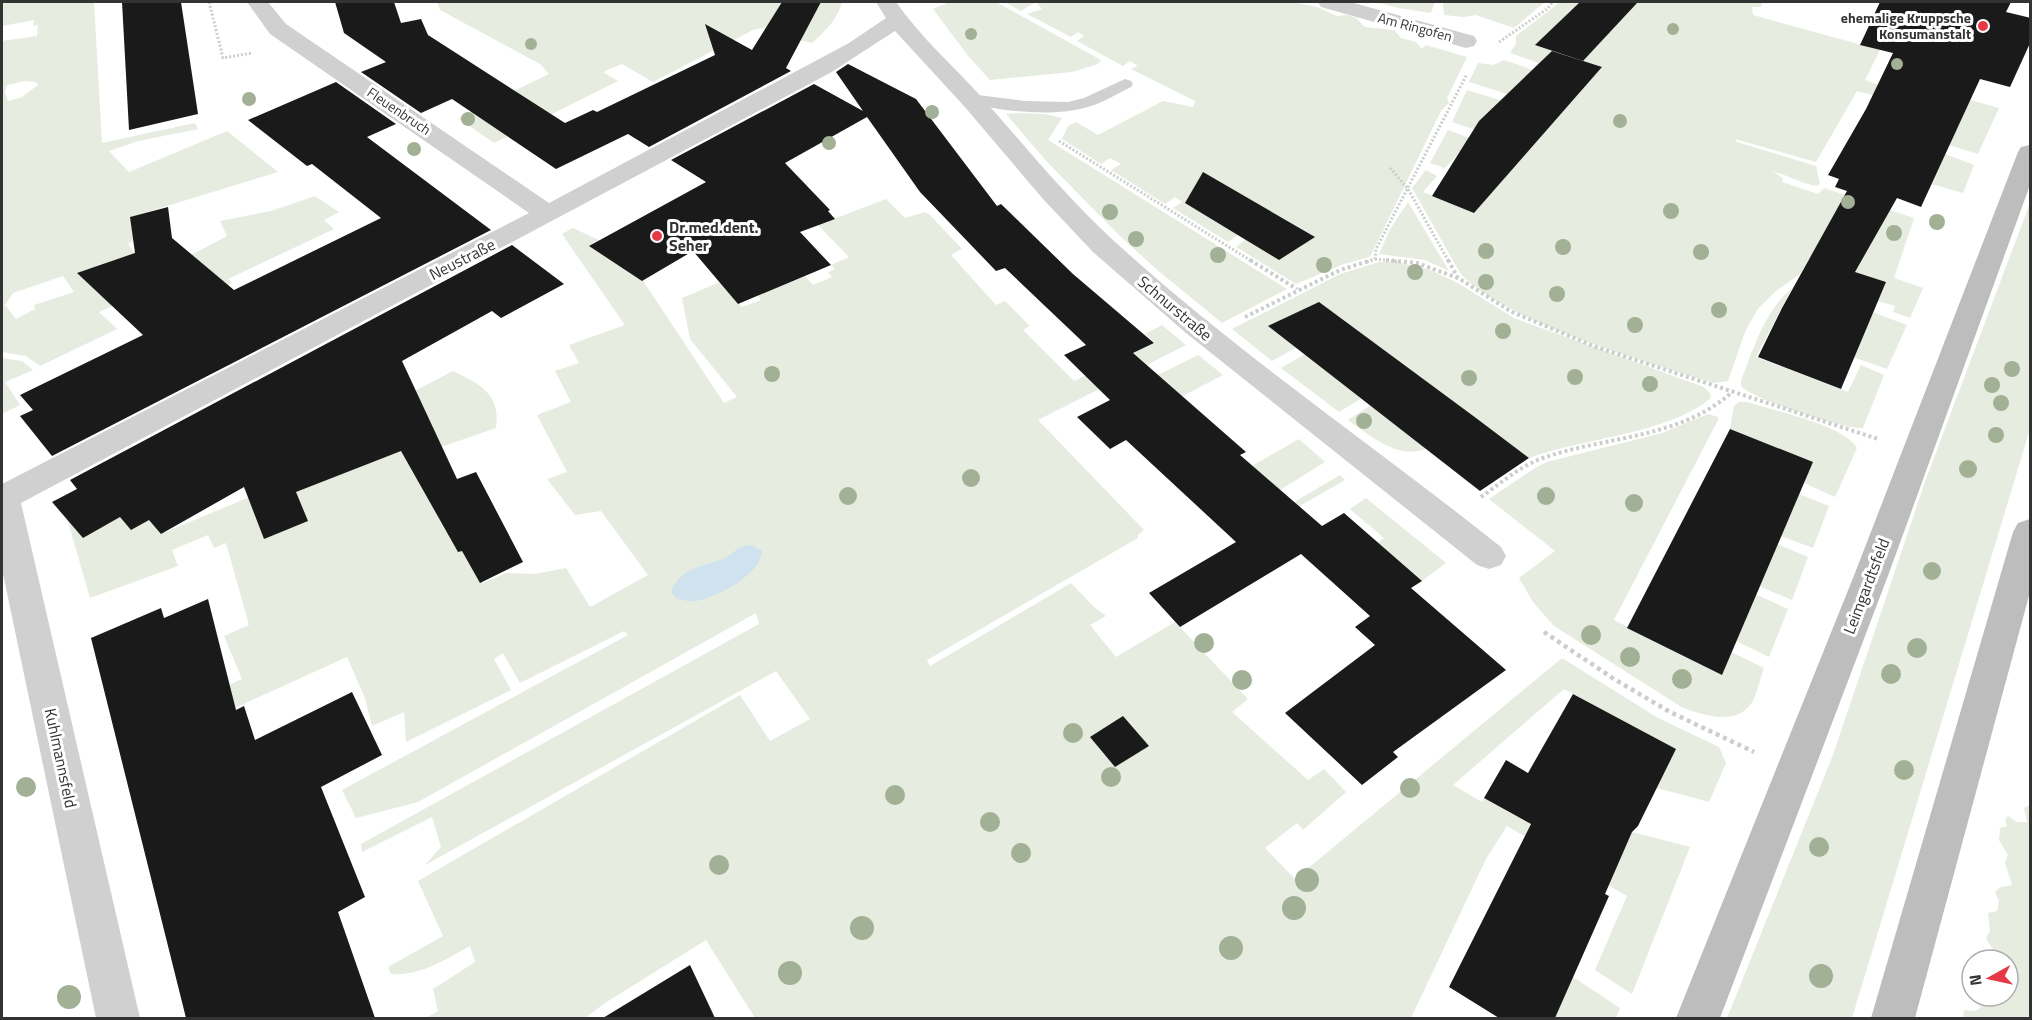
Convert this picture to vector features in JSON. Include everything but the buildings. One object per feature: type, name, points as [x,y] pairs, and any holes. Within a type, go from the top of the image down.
[{"type":"main road","name":"Leimgardtsfeld","points":[[1698,1018],[1796,772],[2031,152]]},
{"type":"main road","points":[[1893,1018],[2031,532]]},
{"type":"street","name":"Fleuenbruch","points":[[257,2],[279,29],[548,214]]},
{"type":"street","name":"Am Ringofen","points":[[1329,2],[1466,41]]},
{"type":"street","name":"Neustraße","points":[[2,498],[548,214],[831,63],[881,33],[892,11]]},
{"type":"street","name":"Schnurstraße","points":[[892,11],[1015,153],[1078,221],[1140,279],[1489,556]]},
{"type":"street","name":"Kuhlmannsfeld","points":[[2,498],[118,1018]]},
{"type":"lane","points":[[970,99],[1066,106],[1086,102],[1125,84]]},
{"type":"path","points":[[1499,42],[1547,9],[1553,2]]},
{"type":"path","points":[[1375,259],[1376,249],[1469,69]]},
{"type":"path","points":[[1066,106],[1067,119],[1057,134],[1058,141],[1298,290]]},
{"type":"path","points":[[1390,168],[1408,189],[1458,278]]},
{"type":"path","points":[[1208,335],[1340,270],[1375,259],[1418,263],[1458,278],[1495,302],[1534,323],[1596,347],[1917,452]]},
{"type":"path","points":[[1446,520],[1543,458],[1671,425],[1713,408],[1731,393]]},
{"type":"path","points":[[1544,632],[1614,679],[1670,712],[1796,772]]},
{"type":"shaded area","points":[[2,2],[94,2],[102,143],[195,123],[198,129],[138,141],[109,151],[129,172],[227,131],[278,172],[131,217],[138,237],[128,244],[152,276],[227,236],[220,221],[271,211],[315,196],[339,212],[324,220],[334,229],[228,279],[232,283],[199,299],[154,288],[99,312],[117,329],[40,366],[26,356],[2,352],[2,41],[37,36],[38,25],[33,26],[34,20],[2,26]],"holes":[[[25,81],[36,82],[38,85],[22,97],[8,101],[5,92],[7,85]],[[63,276],[74,292],[34,305],[35,309],[16,319],[5,305],[13,293]]]},
{"type":"shaded area","points":[[437,2],[782,2],[767,27],[753,30],[653,82],[622,64],[603,72],[618,81],[494,143],[458,118],[549,74],[540,64],[440,10]]},
{"type":"shaded area","points":[[791,2],[842,2],[834,19],[812,43],[792,38],[819,4]]},
{"type":"shaded area","points":[[950,2],[996,2],[1101,60],[1098,64],[1072,72],[990,80],[969,57],[933,9]]},
{"type":"shaded area","points":[[1005,2],[1036,2],[1021,11]]},
{"type":"shaded area","points":[[1036,2],[1293,2],[1317,7],[1337,16],[1347,15],[1356,18],[1365,27],[1394,30],[1401,38],[1416,42],[1422,49],[1426,45],[1467,57],[1447,98],[1449,103],[1441,111],[1370,257],[1344,264],[1296,284],[1236,247],[1245,240],[1238,235],[1228,242],[1173,208],[1182,202],[1175,197],[1165,204],[1111,170],[1121,164],[1110,158],[1101,164],[1062,139],[1068,126],[1076,122],[1098,135],[1163,101],[1193,107],[1195,101],[1131,69],[1138,66],[1130,61],[1123,66],[1077,41],[1084,36],[1078,32],[1071,37],[1027,14],[1042,9]]},
{"type":"shaded area","points":[[1376,2],[1435,2],[1431,13]]},
{"type":"shaded area","points":[[1443,2],[1545,2],[1514,28],[1476,15],[1464,17],[1444,15]]},
{"type":"shaded area","points":[[1560,2],[1587,2],[1558,86],[1517,97],[1469,82],[1478,63],[1493,65],[1504,60],[1533,70],[1539,63],[1510,53],[1516,44],[1516,36]]},
{"type":"shaded area","points":[[1638,2],[1762,2],[1761,7],[1752,7],[1753,15],[1880,50],[1865,80],[1879,85],[1873,95],[1857,91],[1816,162],[1735,139],[1737,142],[1816,166],[1820,184],[1811,185],[1772,171],[1783,178],[1782,182],[1818,194],[1824,188],[1914,218],[1894,278],[1923,288],[1910,318],[1893,312],[1895,306],[1878,301],[1886,282],[1810,257],[1800,274],[1776,291],[1757,310],[1745,332],[1728,381],[1713,383],[1616,352],[1542,324],[1508,308],[1480,291],[1460,273],[1412,188],[1426,170],[1437,176],[1423,192],[1475,212],[1602,67],[1583,61]]},
{"type":"shaded area","points":[[1467,90],[1503,101],[1479,131],[1452,122]]},
{"type":"shaded area","points":[[1970,100],[1999,108],[1978,154],[1949,145]]},
{"type":"shaded area","points":[[1006,114],[1045,114],[1062,118],[1048,140],[1287,289],[1222,323],[1118,234],[1048,163]]},
{"type":"shaded area","points":[[1448,130],[1472,139],[1445,168],[1430,163]]},
{"type":"shaded area","points":[[1945,154],[1974,165],[1963,193],[1932,184]]},
{"type":"shaded area","points":[[886,199],[905,218],[925,212],[930,215],[962,249],[951,255],[996,305],[1005,301],[1030,326],[1023,330],[1074,381],[1155,343],[1145,334],[1162,325],[1186,345],[1038,420],[1144,530],[1138,538],[927,660],[930,666],[1071,583],[1106,616],[1090,625],[1116,657],[1175,622],[1248,699],[1232,712],[1308,780],[1324,769],[1346,792],[1303,830],[1297,823],[1265,848],[1295,879],[1562,658],[1658,718],[1719,747],[1726,763],[1709,802],[1657,788],[1676,749],[1564,689],[1453,785],[1482,802],[1484,798],[1614,872],[1632,832],[1690,847],[1632,994],[1595,970],[1627,896],[1507,826],[1486,859],[1411,1018],[755,1018],[706,940],[585,1018],[426,1018],[438,1011],[433,989],[475,962],[470,946],[422,970],[391,974],[388,967],[443,936],[418,881],[740,695],[770,741],[810,719],[776,671],[425,865],[441,847],[432,817],[362,852],[361,844],[759,624],[756,613],[418,802],[356,818],[342,790],[628,635],[624,631],[520,683],[503,653],[494,659],[511,690],[406,742],[404,712],[372,726],[365,698],[347,657],[226,712],[218,690],[242,679],[224,636],[249,625],[226,543],[214,548],[208,535],[172,550],[178,566],[90,598],[64,508],[137,493],[166,532],[278,485],[382,408],[453,371],[480,386],[492,398],[497,416],[496,428],[415,456],[424,492],[483,583],[506,573],[535,574],[566,568],[590,607],[648,575],[601,511],[575,515],[547,479],[567,472],[537,415],[571,402],[555,371],[579,363],[569,345],[625,325],[562,234],[573,228],[624,252],[724,403],[737,397],[690,339],[682,298],[720,282],[742,307],[761,300],[758,295],[805,276],[813,285],[832,277],[828,272],[835,269],[831,265],[849,257],[818,225]]},
{"type":"shaded area","points":[[1408,202],[1449,271],[1425,260],[1379,254],[1389,231]]},
{"type":"shaded area","points":[[2030,203],[2030,429],[1852,1018],[1727,1018],[1833,755],[1926,479]]},
{"type":"shaded area","points":[[1379,262],[1397,262],[1430,270],[1458,283],[1514,318],[1704,387],[1710,393],[1711,398],[1693,410],[1649,428],[1529,458],[1476,418],[1440,442],[1425,449],[1412,452],[1385,445],[1348,420],[1371,405],[1362,398],[1339,412],[1281,368],[1305,354],[1297,347],[1272,361],[1232,329],[1340,274]]},
{"type":"shaded area","points":[[1792,288],[1756,357],[1848,392],[1861,365],[1884,375],[1863,428],[1839,425],[1800,413],[1749,392],[1741,386],[1755,343],[1767,319],[1782,297]]},
{"type":"shaded area","points":[[1872,312],[1907,325],[1887,369],[1853,357]]},
{"type":"shaded area","points":[[1198,355],[1223,375],[1177,399],[1152,378]]},
{"type":"shaded area","points":[[2,358],[22,361],[33,370],[5,382],[20,405],[2,414]]},
{"type":"shaded area","points":[[1739,402],[1747,402],[1807,420],[1850,440],[1857,448],[1835,497],[1804,483],[1812,462],[1730,429],[1734,406]]},
{"type":"shaded area","points":[[1708,414],[1718,417],[1718,420],[1614,620],[1722,675],[1731,652],[1764,668],[1751,704],[1744,711],[1728,717],[1709,716],[1683,708],[1554,626],[1533,602],[1519,578],[1555,551],[1489,499],[1547,462],[1662,433]]},
{"type":"shaded area","points":[[1299,439],[1325,462],[1280,490],[1252,466]]},
{"type":"shaded area","points":[[1340,475],[1345,480],[1248,536],[1243,532]]},
{"type":"shaded area","points":[[1799,494],[1829,506],[1813,548],[1781,536]]},
{"type":"shaded area","points":[[1366,498],[1446,563],[1422,581],[1419,579],[1378,543],[1384,538],[1350,509]]},
{"type":"shaded area","points":[[1777,544],[1808,557],[1792,600],[1759,586]]},
{"type":"shaded area","points":[[1755,594],[1788,609],[1769,657],[1736,641]]},
{"type":"shaded area","points":[[2030,805],[2030,1018],[1963,1018],[1964,1010],[2020,1008],[2020,948],[1992,948],[1986,938],[1990,931],[1988,913],[1997,911],[1999,901],[1995,892],[2001,887],[2012,885],[2005,863],[2008,855],[1999,840],[2000,828],[2007,826],[2005,820],[2008,816],[2017,822],[2027,822],[2024,808]]},
{"type":"shaded area","points":[[1573,977],[1620,1008],[1616,1018],[1555,1018]]},
{"type":"water","points":[[752,545],[762,551],[760,560],[737,583],[715,595],[694,601],[677,599],[671,592],[678,579],[690,571],[722,559],[742,547]]},
{"type":"place","name":"ehemalige Kruppsche Konsumanstalt","points":[[1983,26]]},
{"type":"place","name":"Dr.med.dent. Seher","points":[[657,236]]}]
